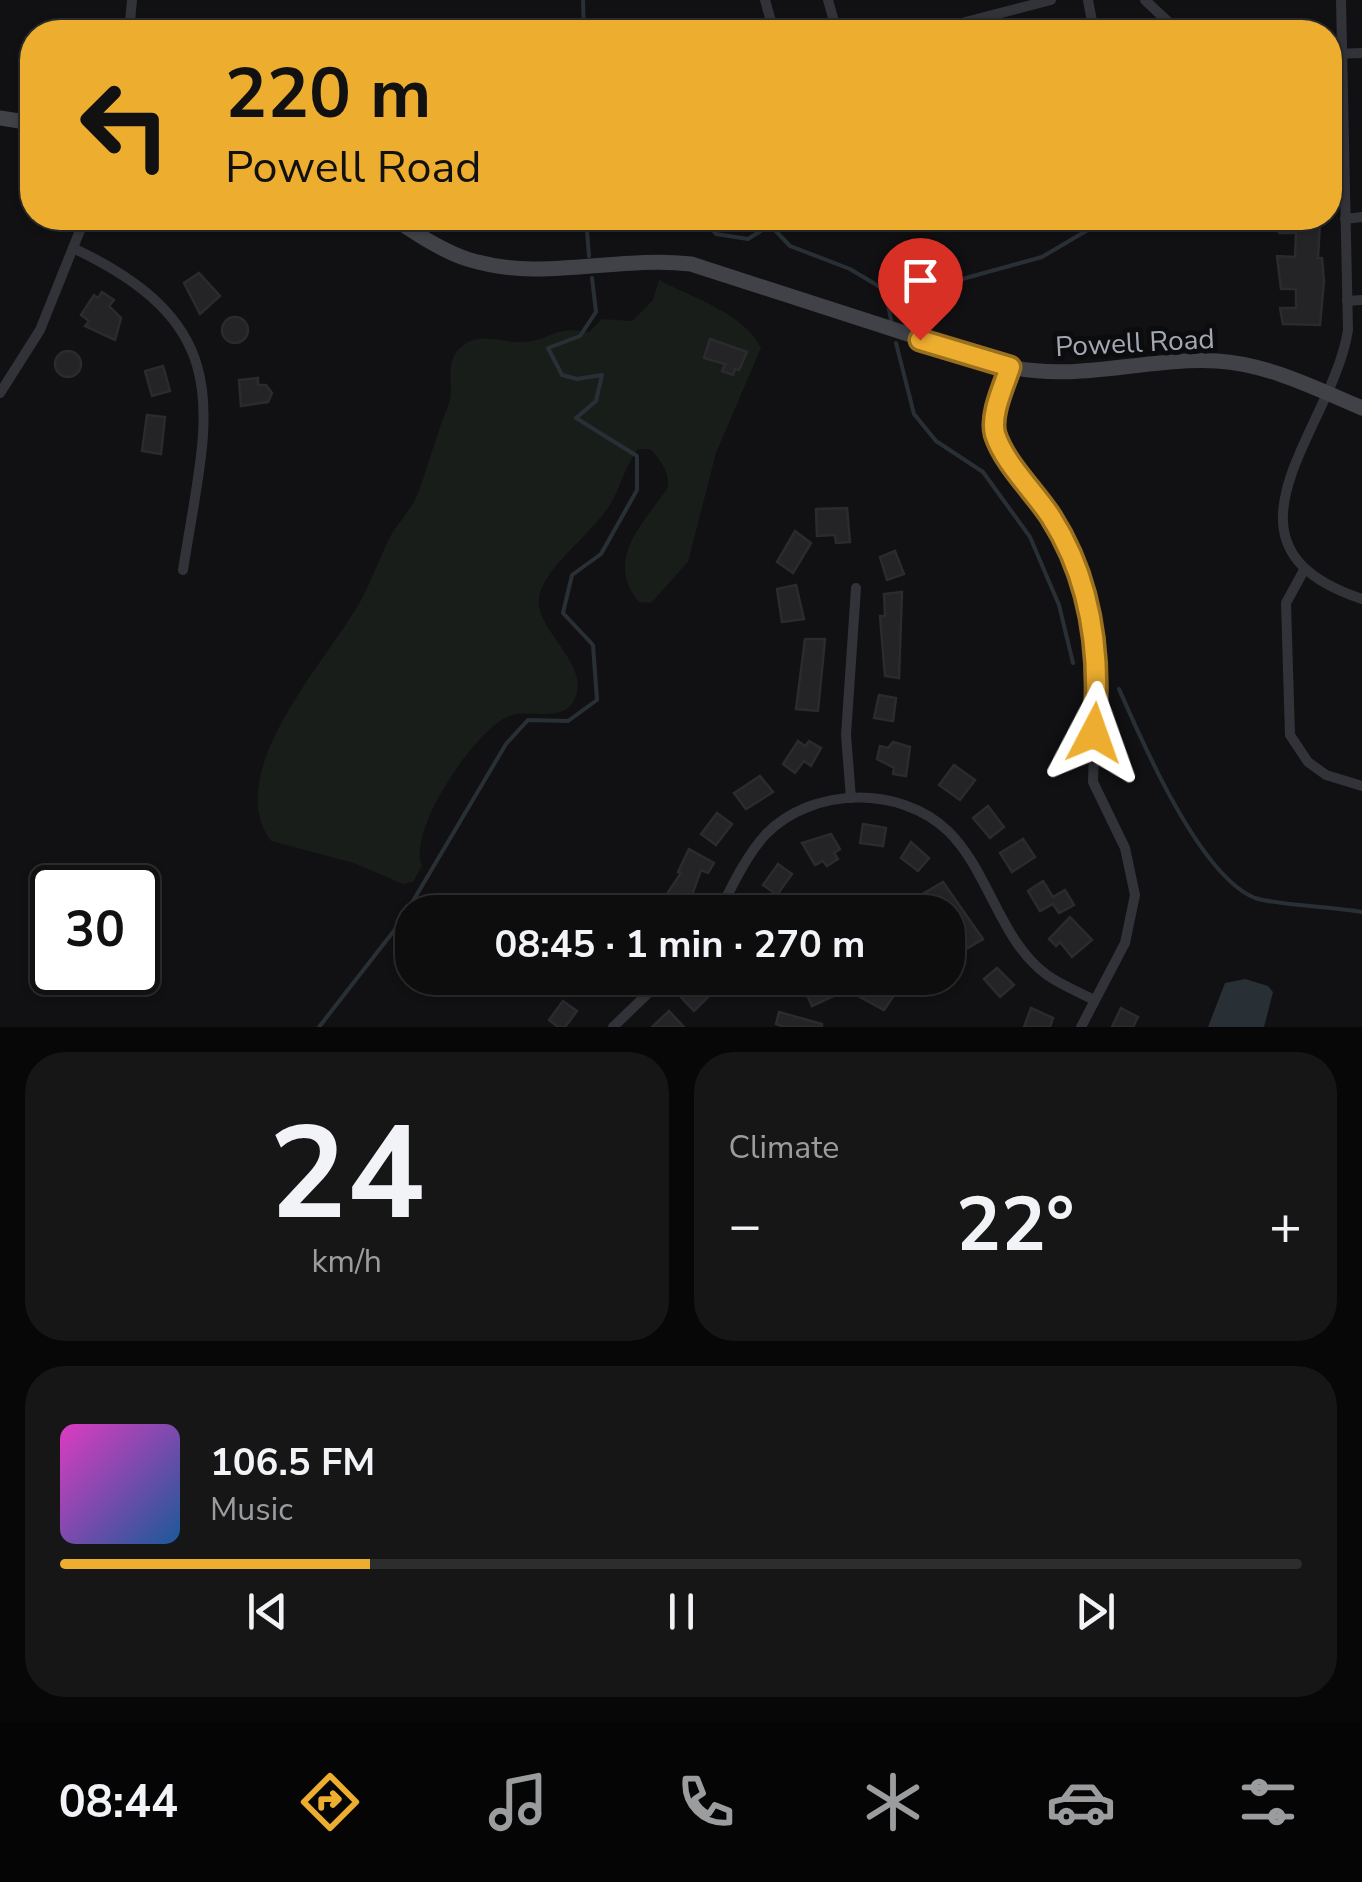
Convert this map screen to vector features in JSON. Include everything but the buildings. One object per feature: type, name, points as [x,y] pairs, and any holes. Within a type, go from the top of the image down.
[{"type":"street","points":[[974,20],[1051,0]]},
{"type":"street","points":[[1145,0],[1166,20]]},
{"type":"street","points":[[1342,164],[1345,346],[1282,500],[1281,524],[1288,545],[1304,570],[1330,588],[1362,600]]},
{"type":"street","points":[[1345,219],[1362,218]]},
{"type":"street","points":[[0,393],[30,350],[80,230]]},
{"type":"street","name":"Powell Road","points":[[413,230],[449,252],[506,268],[542,271],[660,262],[710,268],[1010,367],[1054,372],[1215,361],[1252,366],[1362,408]]},
{"type":"street","points":[[73,248],[122,271],[150,294],[190,348],[202,376],[207,414],[183,570]]},
{"type":"street","points":[[1347,301],[1362,300]]},
{"type":"street","points":[[1010,367],[997,410],[996,438],[1054,520],[1082,587],[1098,665],[1093,782],[1125,848],[1135,894],[1124,943],[1081,1027]]},
{"type":"street","points":[[1304,570],[1286,603],[1290,735],[1308,762],[1326,775],[1362,786]]},
{"type":"street","points":[[850,798],[846,735],[856,588]]},
{"type":"street","points":[[729,895],[768,832],[810,806],[850,798],[904,805],[945,828],[960,844],[1036,964],[1094,1000]]},
{"type":"street","points":[[612,1027],[646,995]]},
{"type":"shaded area","points":[[659,280],[730,316],[743,325],[761,348],[716,453],[688,562],[651,603],[639,602],[629,586],[625,571],[631,542],[668,487],[666,471],[658,458],[650,449],[638,449],[603,515],[555,567],[540,593],[543,618],[577,677],[573,702],[553,714],[509,716],[479,740],[434,806],[424,829],[422,866],[413,882],[403,884],[354,863],[271,841],[259,813],[259,783],[269,750],[305,684],[361,600],[390,537],[415,499],[450,399],[454,356],[474,340],[533,341],[568,330],[589,332],[602,319],[632,321],[653,300]]},
{"type":"shaded area","points":[[1245,979],[1268,986],[1273,992],[1264,1027],[1208,1027],[1225,983]]},
{"type":"waterway","points":[[583,0],[584,20]]},
{"type":"waterway","points":[[587,230],[589,256]]},
{"type":"waterway","points":[[712,230],[716,234],[748,239],[762,230]]},
{"type":"waterway","points":[[775,230],[790,246],[850,269],[885,290],[915,292],[1042,257],[1088,230]]},
{"type":"waterway","points":[[319,1027],[400,923],[506,744],[528,720],[568,721],[597,700],[593,645],[563,613],[572,575],[601,554],[637,490],[637,456],[576,418],[596,401],[602,375],[577,379],[562,375],[548,348],[580,336],[596,312],[592,278]]},
{"type":"waterway","points":[[885,290],[891,320]]},
{"type":"waterway","points":[[896,343],[914,414],[936,441],[983,472],[1030,537],[1059,605],[1073,663]]},
{"type":"waterway","points":[[1119,689],[1175,806],[1214,864],[1234,885],[1264,900],[1362,912]]},
{"type":"route","points":[[920,340],[1010,367],[994,424],[996,438],[1054,520],[1082,587],[1098,665],[1094,733]]}]
